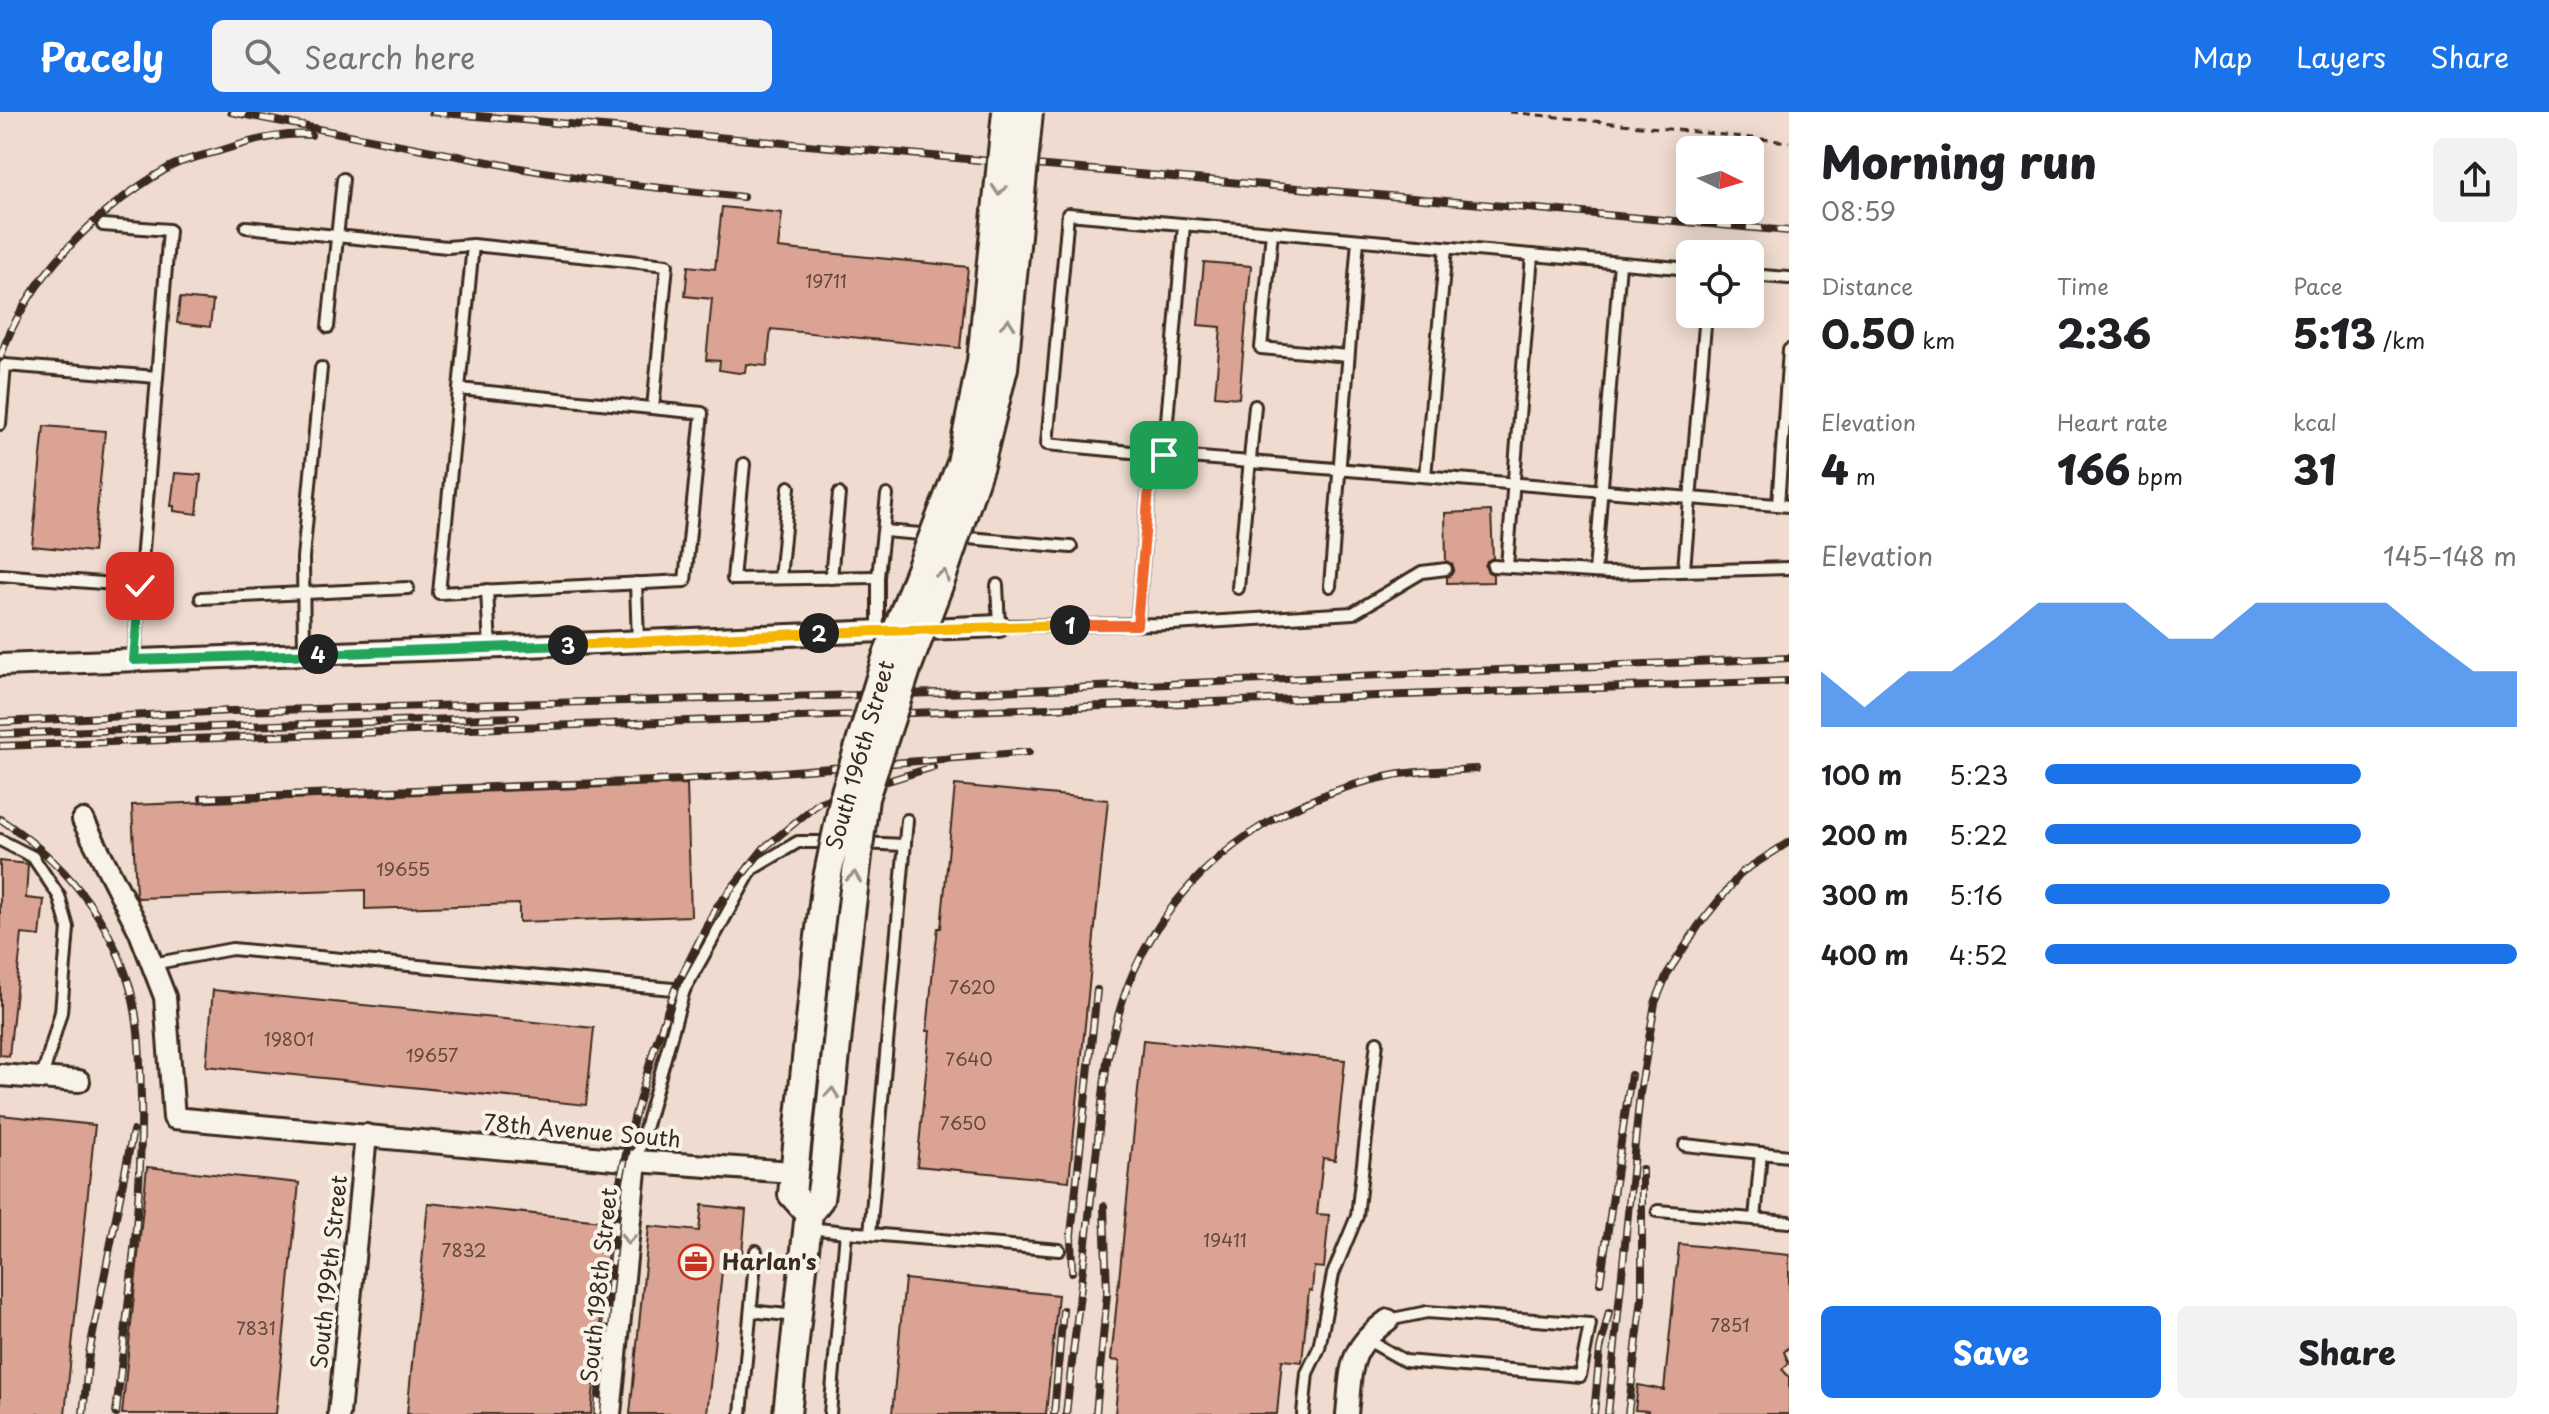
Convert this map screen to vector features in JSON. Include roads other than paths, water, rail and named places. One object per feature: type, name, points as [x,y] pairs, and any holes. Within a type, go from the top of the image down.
[{"type":"main road","name":"South 196th Street","points":[[808,1221],[792,1194],[793,1172],[825,888],[845,792],[886,658],[961,463],[981,361],[1006,112]]},
{"type":"main road","name":"South 196th Street","points":[[787,1414],[808,1221],[820,1199],[824,1171],[865,798],[908,666],[980,465],[1004,368],[1029,112]]},
{"type":"street","points":[[0,665],[999,626]]},
{"type":"street","points":[[83,820],[139,930],[152,964]]},
{"type":"street","name":"78th Avenue South","points":[[152,964],[165,997],[174,1118],[636,1161],[793,1172]]},
{"type":"street","points":[[0,1075],[79,1081]]},
{"type":"street","name":"South 199th Street","points":[[339,1414],[366,1135]]},
{"type":"street","name":"South 198th Street","points":[[610,1414],[636,1161]]},
{"type":"street","points":[[1347,1414],[1353,1360],[1364,1338],[1388,1320]]},
{"type":"lane","points":[[328,327],[343,179]]},
{"type":"lane","points":[[1676,268],[1068,214],[1047,444],[1784,505],[1789,350]]},
{"type":"lane","points":[[103,225],[169,230],[134,660]]},
{"type":"lane","points":[[1164,455],[1184,225]]},
{"type":"lane","points":[[246,227],[447,247],[473,245],[667,265],[653,408]]},
{"type":"lane","points":[[1272,232],[1261,348],[1348,356]]},
{"type":"lane","points":[[1330,586],[1358,240]]},
{"type":"lane","points":[[459,389],[702,413],[685,581],[439,593],[473,245]]},
{"type":"lane","points":[[1425,476],[1446,248]]},
{"type":"lane","points":[[1507,566],[1532,255]]},
{"type":"lane","points":[[1595,572],[1620,263]]},
{"type":"lane","points":[[1764,276],[1789,278]]},
{"type":"lane","points":[[1684,569],[1705,328]]},
{"type":"lane","points":[[0,424],[5,365],[157,377]]},
{"type":"lane","points":[[304,654],[303,558],[321,368]]},
{"type":"lane","points":[[1238,588],[1255,406]]},
{"type":"lane","points":[[1137,625],[1152,454]]},
{"type":"lane","points":[[744,464],[733,579],[878,577]]},
{"type":"lane","points":[[780,578],[789,487]]},
{"type":"lane","points":[[831,578],[839,494]]},
{"type":"lane","points":[[878,631],[878,577],[887,495]]},
{"type":"lane","points":[[884,531],[1071,547]]},
{"type":"lane","points":[[1493,566],[1595,572],[1789,568]]},
{"type":"lane","points":[[997,585],[999,626],[1137,625],[1353,613],[1422,572],[1446,569]]},
{"type":"lane","points":[[0,575],[140,586]]},
{"type":"lane","points":[[636,583],[638,642]]},
{"type":"lane","points":[[201,598],[408,588]]},
{"type":"lane","points":[[487,590],[490,648]]},
{"type":"lane","points":[[870,1234],[907,820]]},
{"type":"lane","points":[[0,840],[33,857],[59,896],[68,928],[61,1012],[42,1078]]},
{"type":"lane","points":[[636,1161],[684,990],[752,869],[798,842],[905,845]]},
{"type":"lane","points":[[152,964],[232,949],[684,990]]},
{"type":"lane","points":[[1303,1414],[1307,1373],[1319,1348],[1333,1274],[1357,1216],[1377,1042]]},
{"type":"lane","points":[[1685,1145],[1789,1156]]},
{"type":"lane","points":[[1755,1219],[1761,1153]]},
{"type":"lane","points":[[1658,1211],[1789,1222]]},
{"type":"lane","points":[[808,1221],[846,1232],[1059,1250]]},
{"type":"lane","points":[[830,1414],[846,1232]]},
{"type":"lane","points":[[741,1414],[756,1251]]},
{"type":"lane","points":[[751,1311],[798,1316]]},
{"type":"lane","points":[[1364,1338],[1405,1361],[1580,1376],[1590,1324],[1427,1312],[1388,1320]]},
{"type":"railway","points":[[231,112],[525,169],[606,182],[743,197]]},
{"type":"railway","points":[[432,112],[1789,231]]},
{"type":"railway","points":[[0,358],[12,329],[46,274],[90,225],[141,185],[189,159],[268,138],[311,135]]},
{"type":"railway","points":[[0,722],[232,711],[976,692],[1789,658]]},
{"type":"railway","points":[[0,746],[1789,681]]},
{"type":"railway","points":[[0,734],[516,717]]},
{"type":"railway","points":[[202,798],[682,780],[1029,752]]},
{"type":"railway","points":[[597,1414],[620,1181],[634,1118],[675,989],[715,909],[764,848],[820,802],[933,767]]},
{"type":"railway","points":[[1066,1414],[1107,1061],[1129,983],[1153,935],[1177,901],[1204,871],[1269,822],[1305,803],[1344,788],[1396,775],[1476,769]]},
{"type":"railway","points":[[0,819],[62,870],[95,911],[120,958],[135,1012],[139,1040],[141,1138],[133,1256],[116,1414]]},
{"type":"railway","points":[[1608,1414],[1640,1093],[1655,1003],[1667,974],[1699,925],[1742,872],[1789,842]]},
{"type":"railway","points":[[1072,1272],[1071,1235],[1097,990]]},
{"type":"railway","points":[[1600,1283],[1631,1075]]},
{"type":"railway","points":[[83,1414],[89,1354],[133,1131]]},
{"type":"railway","points":[[1628,1414],[1642,1298],[1642,1169]]},
{"type":"railway","points":[[1096,1414],[1107,1293],[1104,1206]]},
{"type":"railway","points":[[1054,1414],[1063,1310]]},
{"type":"railway","points":[[1594,1414],[1600,1350],[1609,1312]]},
{"type":"place","name":"Harlan's","points":[[696,1262]]}]
